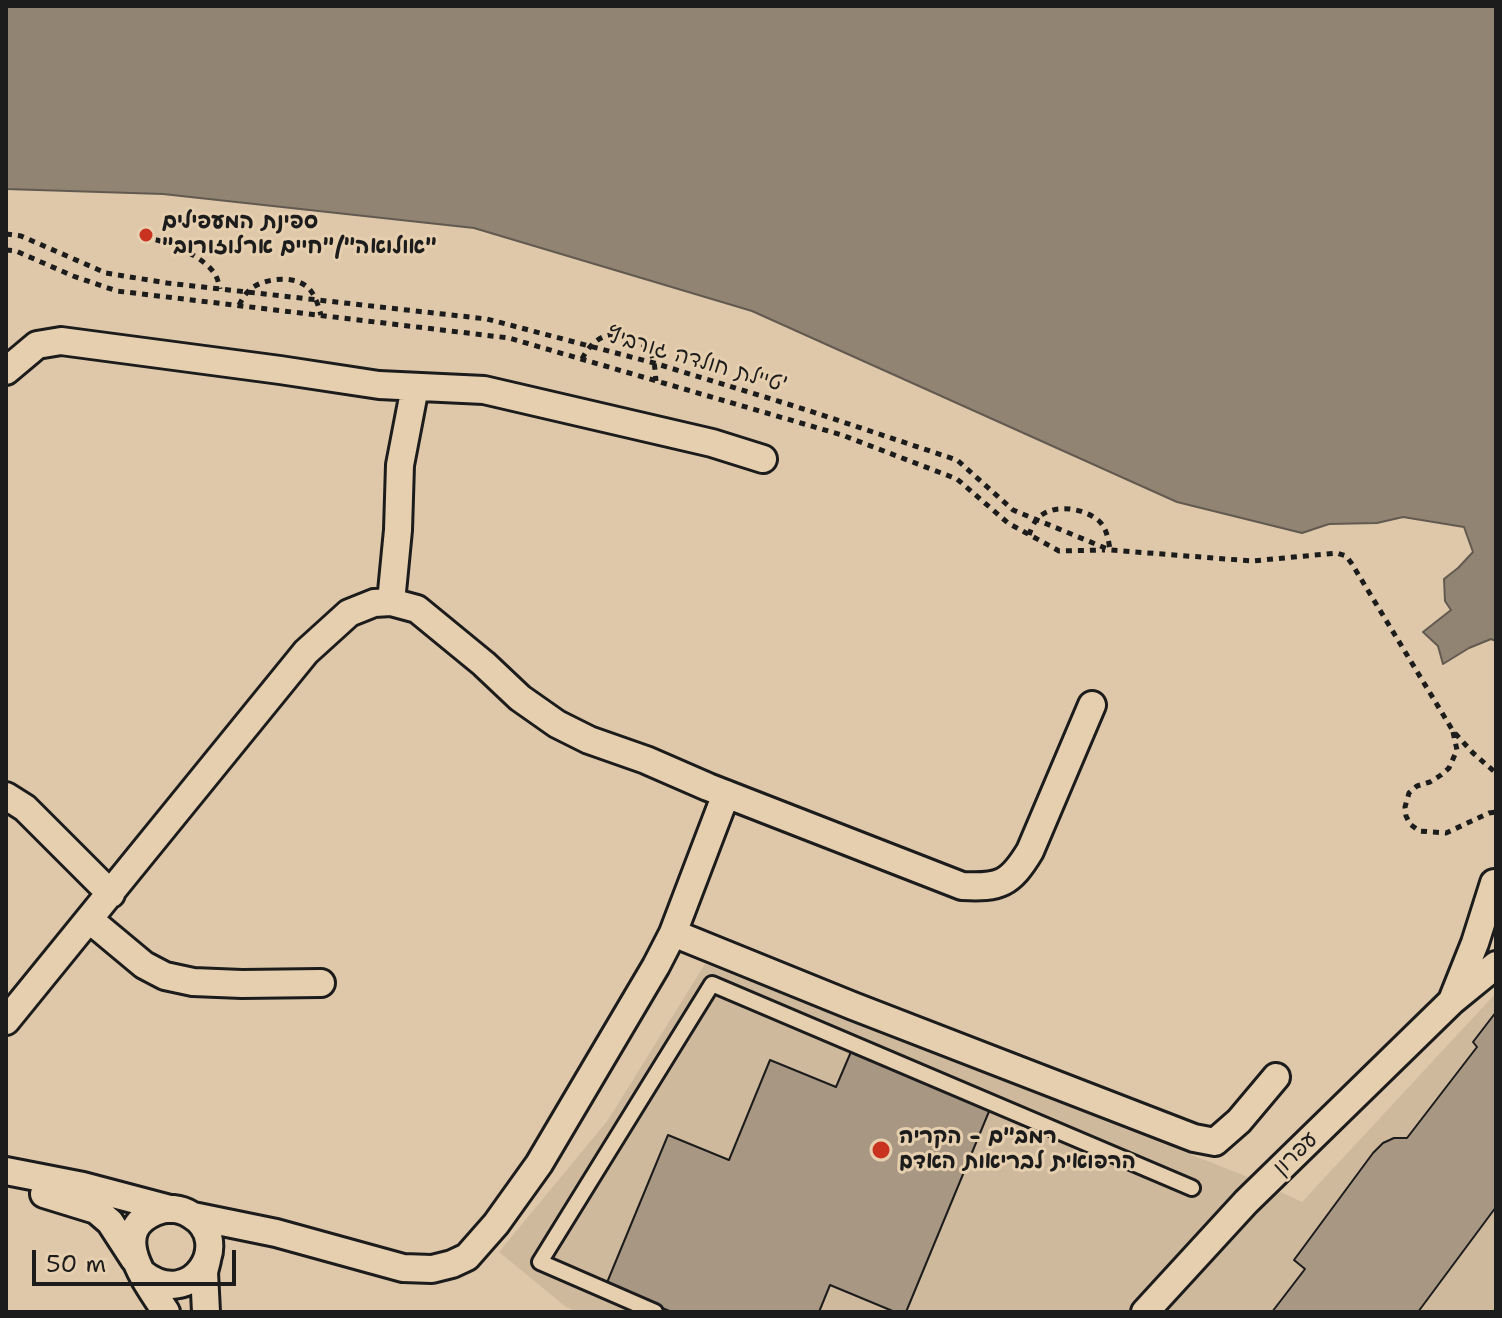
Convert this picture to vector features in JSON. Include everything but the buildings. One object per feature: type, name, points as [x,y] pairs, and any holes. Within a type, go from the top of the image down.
[{"type":"street","points":[[6,371],[37,345],[61,341],[379,385],[484,390],[712,443],[763,459]]},
{"type":"street","points":[[391,602],[400,465],[415,387]]},
{"type":"street","points":[[6,1021],[306,652],[349,613],[374,603],[391,602],[417,609],[520,698],[557,724],[589,740],[962,886],[982,887],[1005,882],[1017,873],[1030,851],[1092,705]]},
{"type":"street","points":[[6,1171],[83,1186],[276,1233],[403,1268],[432,1269],[467,1257],[496,1224],[539,1164],[656,966],[673,933],[726,794]]},
{"type":"street","points":[[6,796],[25,808],[111,894]]},
{"type":"street","name":"עפרון","points":[[1452,1001],[1495,889]]},
{"type":"street","points":[[90,920],[144,965],[165,976],[193,982],[321,983]]},
{"type":"street","points":[[673,933],[1194,1138],[1215,1142],[1239,1121],[1276,1077]]},
{"type":"street","name":"עפרון","points":[[1145,1312],[1246,1202],[1452,1001],[1496,965]]},
{"type":"street","points":[[6,1184],[96,1210],[110,1222],[166,1312]]},
{"type":"street","points":[[206,1312],[204,1272],[208,1254],[207,1235],[202,1224],[182,1212],[158,1211],[138,1226],[132,1249],[138,1267],[152,1281],[165,1285],[178,1285],[191,1280],[201,1271],[208,1254],[221,1235],[239,1231],[276,1233]]},
{"type":"lane","points":[[655,1312],[540,1262],[712,984],[1192,1188]]},
{"type":"path","name":"טיילת חולדה גורביץ'","points":[[6,234],[21,236],[106,273],[487,319],[654,363],[957,460],[1013,510],[1110,550],[1252,561],[1337,553],[1346,556],[1453,731]]},
{"type":"path","points":[[144,238],[180,247],[201,261],[216,275],[220,289]]},
{"type":"path","points":[[6,250],[16,251],[117,291],[509,338],[842,435],[957,479],[1008,523],[1029,535],[1059,551],[1110,550],[1107,533],[1098,520],[1065,508],[1044,513],[1036,519],[1029,535]]},
{"type":"path","points":[[239,305],[255,286],[274,280],[293,280],[306,286],[316,300],[321,315]]},
{"type":"path","points":[[582,359],[597,339],[611,334],[630,338],[648,349],[654,363],[656,381]]},
{"type":"path","points":[[1453,731],[1496,773]]},
{"type":"path","points":[[1453,731],[1457,750],[1449,768],[1409,793],[1405,807],[1410,824],[1419,831],[1446,833],[1496,812]]},
{"type":"shaded area","points":[[6,6],[1496,6],[1496,641],[1491,639],[1469,648],[1443,664],[1438,646],[1423,632],[1451,610],[1445,601],[1444,579],[1473,552],[1464,527],[1403,517],[1377,523],[1329,524],[1302,533],[1177,502],[752,311],[474,228],[163,194],[6,189]]},
{"type":"shaded area","name":"רמב\"ם - הקריה הרפואית לבריאות האדם","points":[[705,964],[1253,1179],[1302,1202],[1496,993],[1496,1312],[579,1312],[566,1307],[499,1252],[608,1120]]},
{"type":"place","name":"ספינת המעפילים \"אולואה\"/\"חיים ארלוזורוב\"","points":[[146,235]]},
{"type":"place","name":"רמב\"ם - הקריה הרפואית לבריאות האדם","points":[[881,1150]]}]
